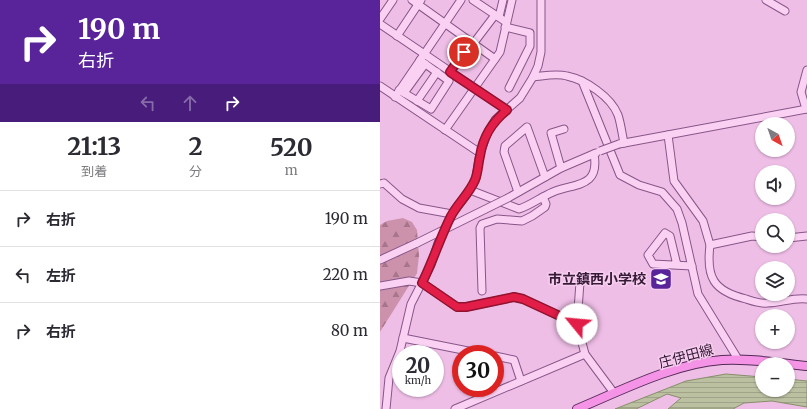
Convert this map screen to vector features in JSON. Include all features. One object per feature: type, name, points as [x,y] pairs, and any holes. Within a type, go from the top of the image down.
[{"type":"main road","name":"庄伊田線","points":[[577,409],[614,393],[707,361],[738,359],[807,366]]},
{"type":"street","points":[[380,19],[393,0]]},
{"type":"street","points":[[412,0],[419,2],[445,24],[495,60]]},
{"type":"street","points":[[395,97],[402,92],[460,0]]},
{"type":"street","points":[[473,0],[497,16],[505,25],[530,33],[530,46],[509,88]]},
{"type":"street","points":[[450,72],[472,43],[497,16],[503,0]]},
{"type":"street","points":[[445,130],[500,52],[512,0]]},
{"type":"street","points":[[386,409],[389,378],[400,351],[411,304],[431,266],[438,243],[452,214],[470,190],[476,178],[480,153],[488,132],[495,120],[520,98],[533,77],[541,52],[541,0]]},
{"type":"street","points":[[766,0],[785,11]]},
{"type":"street","points":[[397,36],[419,2]]},
{"type":"street","points":[[380,24],[397,36],[449,81],[431,109],[402,92]]},
{"type":"street","points":[[423,59],[450,72],[507,110]]},
{"type":"street","points":[[380,260],[508,198],[561,168],[597,152],[622,144],[806,109],[801,92],[807,70]]},
{"type":"street","points":[[417,101],[437,72]]},
{"type":"street","points":[[533,77],[554,74],[567,76],[582,81],[611,104],[618,115],[622,144]]},
{"type":"street","points":[[582,81],[620,174],[639,185],[662,192],[677,209],[682,223],[698,294],[738,359]]},
{"type":"street","points":[[380,86],[480,153]]},
{"type":"street","points":[[518,192],[504,152],[506,146],[527,127],[545,177]]},
{"type":"street","points":[[561,168],[551,133],[564,129]]},
{"type":"street","points":[[668,135],[674,181],[703,221],[710,245],[708,263],[712,279],[727,293],[764,304],[800,298],[807,299]]},
{"type":"street","points":[[470,190],[519,209],[563,188],[584,184],[590,178],[597,152]]},
{"type":"street","points":[[380,184],[384,184],[402,199],[419,208],[452,214]]},
{"type":"street","points":[[482,290],[480,228],[482,224],[497,218],[515,221],[532,216],[545,207],[546,204],[542,197]]},
{"type":"street","points":[[676,265],[670,236],[665,233],[648,255],[653,264],[692,266]]},
{"type":"street","points":[[710,245],[755,236]]},
{"type":"street","points":[[795,237],[807,236]]},
{"type":"street","points":[[380,286],[409,282],[422,283],[457,307],[466,307],[514,297],[531,302],[577,324]]},
{"type":"street","points":[[580,282],[577,324],[585,354],[614,393]]},
{"type":"street","points":[[403,338],[452,348]]},
{"type":"street","points":[[455,409],[585,354]]},
{"type":"street","points":[[504,358],[514,360],[521,381]]},
{"type":"green space","points":[[403,218],[412,222],[417,230],[419,256],[417,273],[380,332],[380,225],[387,221]]},
{"type":"shaded area","points":[[726,374],[755,376],[755,397],[795,397],[795,380],[807,381],[807,407],[772,401],[744,403],[733,409],[668,409],[681,398],[667,394],[636,409],[615,409],[686,381]]},
{"type":"place","name":"市立鎮西小学校","points":[[661,279]]},
{"type":"route","points":[[464,52],[450,72],[507,110],[495,120],[488,132],[480,153],[476,178],[470,190],[452,214],[438,243],[431,266],[422,283],[457,307],[466,307],[514,297],[523,299],[567,318],[577,324]]}]
